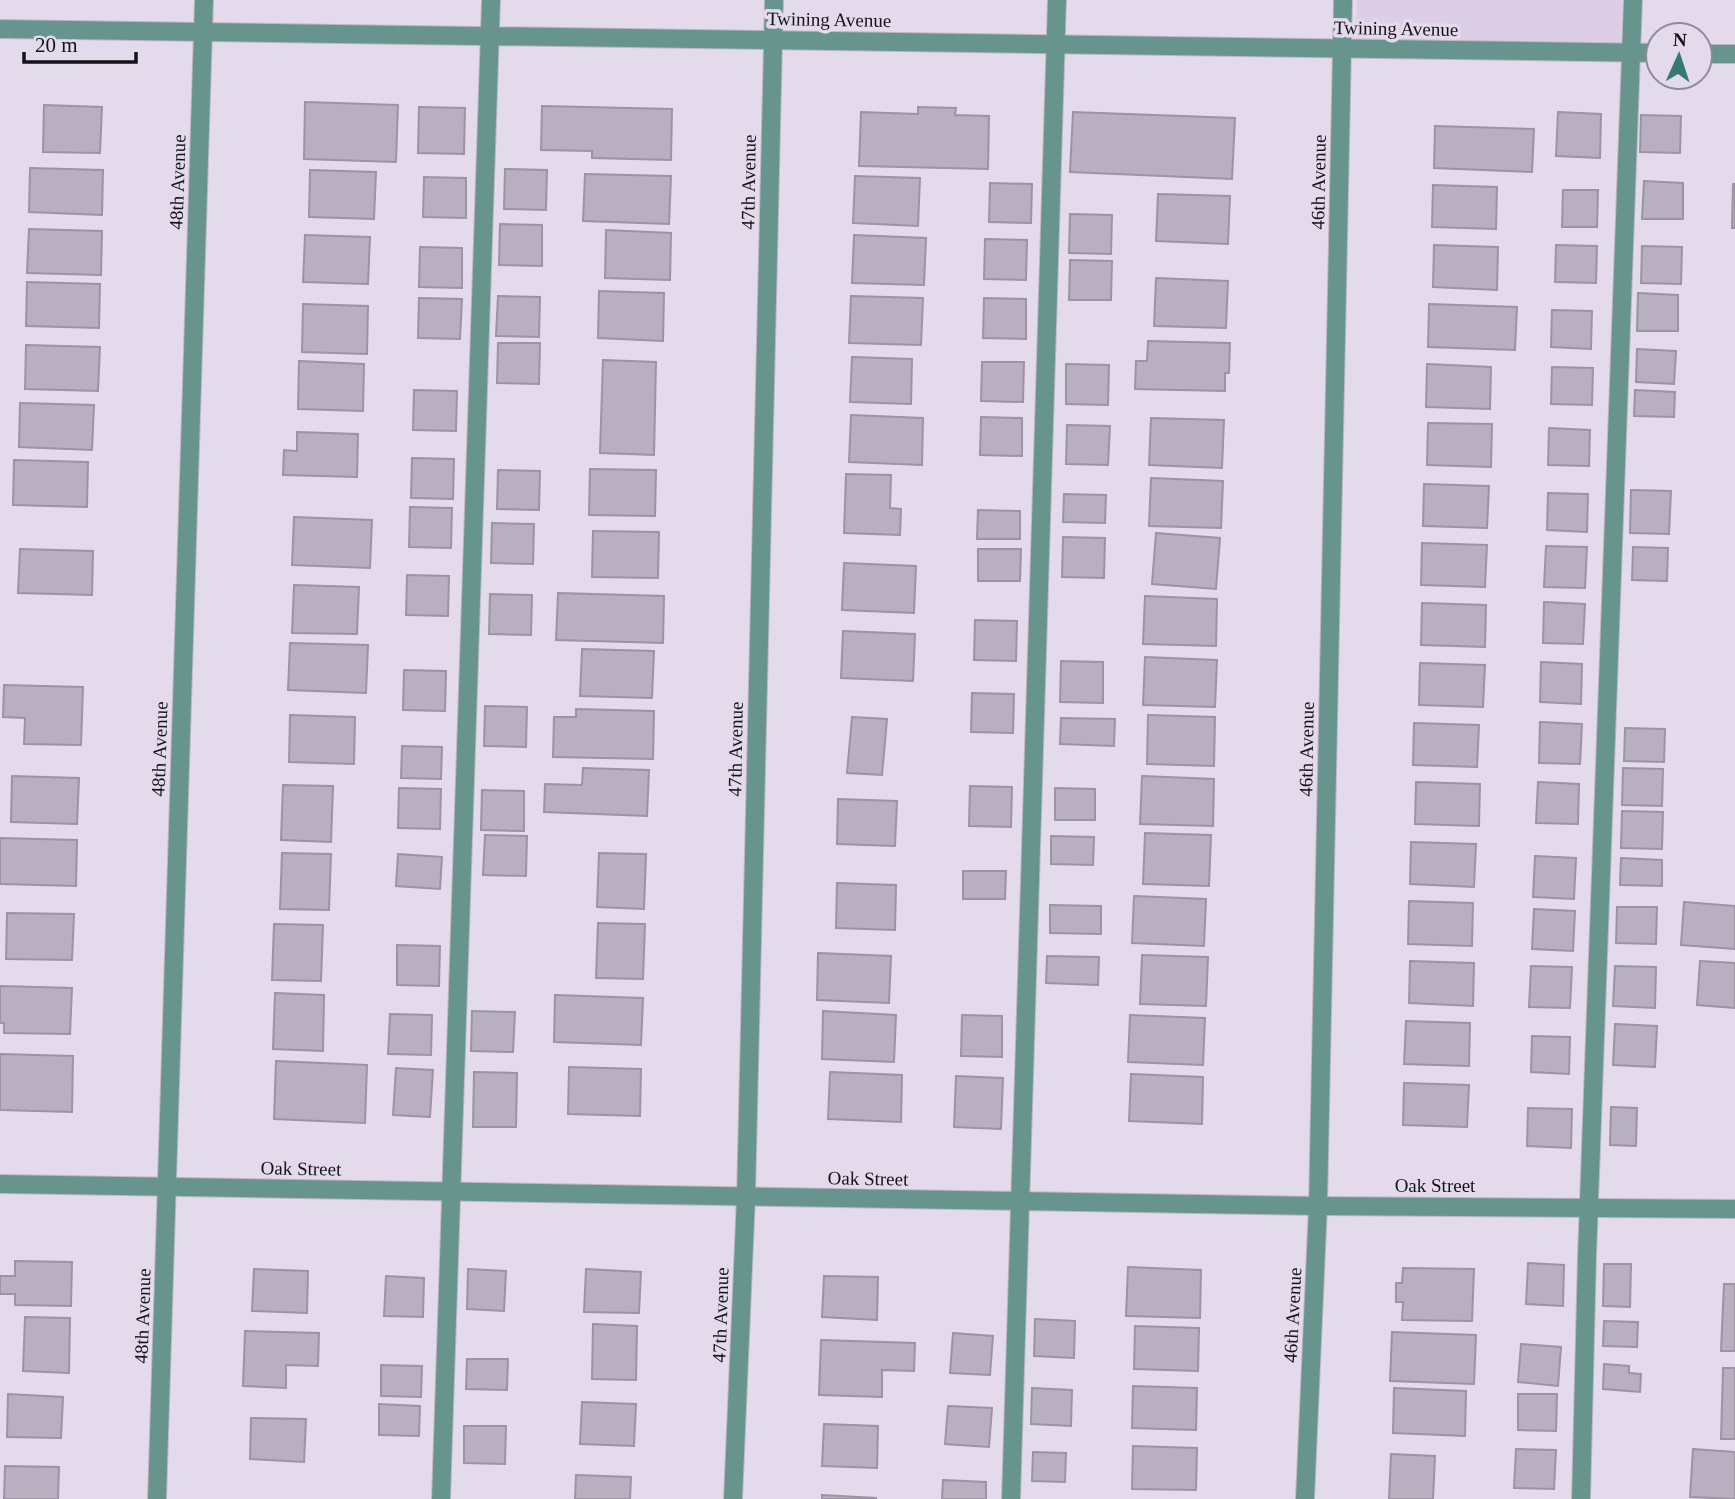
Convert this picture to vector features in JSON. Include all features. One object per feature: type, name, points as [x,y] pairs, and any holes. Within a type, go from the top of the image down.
[{"type":"street","name":"48th Avenue","points":[[157,1499],[204,0]]},
{"type":"street","points":[[441,1499],[491,0]]},
{"type":"street","name":"47th Avenue","points":[[733,1499],[746,1197],[774,0]]},
{"type":"street","points":[[1011,1499],[1057,0]]},
{"type":"street","name":"46th Avenue","points":[[1305,1499],[1318,1206],[1343,0]]},
{"type":"street","points":[[1581,1499],[1633,0]]},
{"type":"street","name":"Twining Avenue","points":[[0,29],[1644,53]]},
{"type":"street","points":[[1714,54],[1735,54]]},
{"type":"street","name":"Oak Street","points":[[0,1184],[1318,1206],[1735,1209]]},
{"type":"shaded area","points":[[1357,0],[1623,0],[1621,43],[1356,40]]},
{"type":"building","points":[[305,102],[398,105],[396,162],[304,159]]},
{"type":"building","points":[[44,105],[102,107],[100,153],[43,152]]},
{"type":"building","points":[[542,106],[672,109],[671,160],[592,158],[592,151],[541,150]]},
{"type":"building","points":[[419,107],[465,108],[464,154],[418,153]]},
{"type":"building","points":[[918,107],[956,108],[955,115],[989,116],[988,169],[859,166],[861,112],[918,114]]},
{"type":"building","points":[[1073,112],[1235,118],[1232,179],[1070,172]]},
{"type":"building","points":[[1558,112],[1601,114],[1600,158],[1556,156]]},
{"type":"building","points":[[1641,115],[1681,116],[1680,153],[1640,152]]},
{"type":"building","points":[[1435,126],[1534,129],[1532,172],[1434,168]]},
{"type":"building","points":[[30,168],[103,170],[102,215],[29,212]]},
{"type":"building","points":[[505,169],[547,170],[546,210],[504,209]]},
{"type":"building","points":[[310,170],[376,172],[374,219],[309,217]]},
{"type":"building","points":[[585,174],[671,176],[669,224],[583,221]]},
{"type":"building","points":[[855,176],[920,178],[918,226],[853,223]]},
{"type":"building","points":[[424,177],[466,178],[466,218],[423,217]]},
{"type":"building","points":[[1644,181],[1683,183],[1683,219],[1642,219]]},
{"type":"building","points":[[990,183],[1032,184],[1031,223],[989,222]]},
{"type":"building","points":[[1735,184],[1735,228],[1732,228]]},
{"type":"building","points":[[1433,185],[1497,187],[1496,229],[1432,227]]},
{"type":"building","points":[[1563,190],[1598,190],[1597,227],[1562,227]]},
{"type":"building","points":[[1158,194],[1230,196],[1228,244],[1156,241]]},
{"type":"building","points":[[1070,214],[1112,215],[1111,254],[1069,253]]},
{"type":"building","points":[[500,224],[542,225],[542,266],[499,265]]},
{"type":"building","points":[[29,229],[102,231],[101,275],[27,273]]},
{"type":"building","points":[[606,230],[671,233],[670,280],[605,278]]},
{"type":"building","points":[[305,235],[370,237],[368,284],[303,282]]},
{"type":"building","points":[[854,235],[926,238],[924,285],[852,283]]},
{"type":"building","points":[[985,239],[1027,240],[1026,280],[984,279]]},
{"type":"building","points":[[1434,245],[1498,247],[1497,290],[1433,287]]},
{"type":"building","points":[[1556,245],[1597,246],[1596,283],[1555,282]]},
{"type":"building","points":[[1642,246],[1682,247],[1681,284],[1641,283]]},
{"type":"building","points":[[420,247],[462,248],[462,288],[419,287]]},
{"type":"building","points":[[1070,260],[1112,261],[1111,300],[1069,300]]},
{"type":"building","points":[[1156,278],[1228,281],[1226,328],[1154,326]]},
{"type":"building","points":[[27,282],[100,284],[99,328],[26,326]]},
{"type":"building","points":[[599,291],[664,293],[663,341],[598,338]]},
{"type":"building","points":[[1638,293],[1678,295],[1678,331],[1637,331]]},
{"type":"building","points":[[498,296],[540,297],[539,337],[496,336]]},
{"type":"building","points":[[851,296],[923,298],[921,345],[849,343]]},
{"type":"building","points":[[419,298],[462,299],[460,339],[418,338]]},
{"type":"building","points":[[984,298],[1026,299],[1026,339],[983,338]]},
{"type":"building","points":[[303,304],[368,306],[367,354],[302,352]]},
{"type":"building","points":[[1429,304],[1517,307],[1515,350],[1428,347]]},
{"type":"building","points":[[1552,310],[1592,311],[1591,349],[1551,347]]},
{"type":"building","points":[[1148,341],[1230,343],[1229,373],[1225,373],[1225,391],[1135,389],[1136,361],[1147,361]]},
{"type":"building","points":[[498,343],[540,343],[539,384],[497,383]]},
{"type":"building","points":[[26,345],[100,347],[98,391],[25,389]]},
{"type":"building","points":[[1637,349],[1676,351],[1674,384],[1636,382]]},
{"type":"building","points":[[852,357],[912,359],[911,404],[850,402]]},
{"type":"building","points":[[603,360],[656,362],[654,455],[600,453]]},
{"type":"building","points":[[299,361],[364,364],[363,411],[298,409]]},
{"type":"building","points":[[982,362],[1024,362],[1023,402],[981,401]]},
{"type":"building","points":[[1066,364],[1109,365],[1108,405],[1066,404]]},
{"type":"building","points":[[1427,364],[1491,367],[1490,409],[1426,407]]},
{"type":"building","points":[[1552,367],[1593,368],[1592,405],[1551,404]]},
{"type":"building","points":[[414,390],[457,391],[456,431],[413,430]]},
{"type":"building","points":[[1635,390],[1675,392],[1674,417],[1634,416]]},
{"type":"building","points":[[20,403],[94,405],[92,450],[19,447]]},
{"type":"building","points":[[851,415],[923,418],[922,465],[849,462]]},
{"type":"building","points":[[981,417],[1022,418],[1022,456],[980,455]]},
{"type":"building","points":[[1151,418],[1224,420],[1222,468],[1149,465]]},
{"type":"building","points":[[1428,423],[1492,424],[1491,467],[1427,465]]},
{"type":"building","points":[[1067,425],[1110,426],[1108,465],[1066,464]]},
{"type":"building","points":[[1549,428],[1590,430],[1589,466],[1548,465]]},
{"type":"building","points":[[297,432],[358,434],[357,477],[283,475],[284,450],[297,451]]},
{"type":"building","points":[[412,458],[454,459],[453,499],[411,498]]},
{"type":"building","points":[[14,460],[88,462],[87,507],[13,505]]},
{"type":"building","points":[[590,469],[656,470],[655,516],[589,515]]},
{"type":"building","points":[[498,470],[540,471],[539,510],[497,509]]},
{"type":"building","points":[[846,474],[891,475],[890,508],[901,509],[900,535],[844,533]]},
{"type":"building","points":[[1151,478],[1223,481],[1221,528],[1149,526]]},
{"type":"building","points":[[1424,484],[1489,486],[1487,528],[1423,526]]},
{"type":"building","points":[[1631,490],[1671,491],[1669,534],[1630,533]]},
{"type":"building","points":[[1548,493],[1588,494],[1587,532],[1547,530]]},
{"type":"building","points":[[1064,494],[1106,495],[1105,523],[1063,522]]},
{"type":"building","points":[[410,507],[452,508],[451,548],[409,547]]},
{"type":"building","points":[[978,510],[1020,511],[1020,539],[977,539]]},
{"type":"building","points":[[294,517],[372,520],[370,568],[292,565]]},
{"type":"building","points":[[492,523],[534,524],[533,564],[491,563]]},
{"type":"building","points":[[593,531],[659,532],[658,578],[592,577]]},
{"type":"building","points":[[1156,533],[1220,538],[1216,589],[1152,584]]},
{"type":"building","points":[[1063,537],[1105,538],[1104,578],[1062,577]]},
{"type":"building","points":[[1422,543],[1487,545],[1485,587],[1421,585]]},
{"type":"building","points":[[1546,546],[1587,547],[1585,588],[1544,587]]},
{"type":"building","points":[[1633,547],[1668,548],[1667,581],[1632,580]]},
{"type":"building","points":[[20,549],[93,551],[92,595],[18,593]]},
{"type":"building","points":[[978,549],[1021,549],[1020,581],[978,581]]},
{"type":"building","points":[[844,563],[916,566],[914,613],[842,610]]},
{"type":"building","points":[[407,575],[449,576],[448,616],[406,615]]},
{"type":"building","points":[[294,585],[359,587],[357,634],[292,633]]},
{"type":"building","points":[[558,593],[664,596],[663,643],[556,640]]},
{"type":"building","points":[[490,594],[532,595],[531,635],[489,634]]},
{"type":"building","points":[[1145,596],[1217,599],[1216,646],[1143,644]]},
{"type":"building","points":[[1544,602],[1585,604],[1583,644],[1543,643]]},
{"type":"building","points":[[1422,603],[1486,605],[1485,647],[1421,645]]},
{"type":"building","points":[[975,620],[1017,621],[1016,661],[974,660]]},
{"type":"building","points":[[843,631],[915,634],[913,681],[841,678]]},
{"type":"building","points":[[290,643],[368,645],[366,693],[288,690]]},
{"type":"building","points":[[582,649],[654,651],[652,698],[580,696]]},
{"type":"building","points":[[1145,657],[1217,660],[1215,707],[1143,705]]},
{"type":"building","points":[[1061,661],[1103,662],[1103,703],[1060,702]]},
{"type":"building","points":[[1541,662],[1582,664],[1581,704],[1540,702]]},
{"type":"building","points":[[1420,663],[1485,665],[1483,707],[1419,705]]},
{"type":"building","points":[[404,670],[446,671],[445,711],[403,710]]},
{"type":"building","points":[[4,685],[83,687],[81,745],[24,744],[25,718],[3,717]]},
{"type":"building","points":[[972,693],[1014,694],[1013,733],[971,732]]},
{"type":"building","points":[[485,706],[527,707],[526,747],[484,746]]},
{"type":"building","points":[[576,709],[654,711],[653,759],[553,757],[554,717],[576,717]]},
{"type":"building","points":[[290,715],[355,717],[354,764],[289,762]]},
{"type":"building","points":[[1148,715],[1215,717],[1214,766],[1147,764]]},
{"type":"building","points":[[852,717],[887,719],[882,775],[847,773]]},
{"type":"building","points":[[1061,718],[1115,719],[1114,746],[1060,744]]},
{"type":"building","points":[[1540,722],[1582,724],[1580,764],[1539,763]]},
{"type":"building","points":[[1414,723],[1479,725],[1477,767],[1413,765]]},
{"type":"building","points":[[1625,728],[1665,729],[1664,762],[1624,761]]},
{"type":"building","points":[[402,746],[442,747],[441,779],[401,778]]},
{"type":"building","points":[[583,768],[649,770],[647,816],[544,812],[545,784],[582,785]]},
{"type":"building","points":[[1623,768],[1663,769],[1662,806],[1622,805]]},
{"type":"building","points":[[12,776],[79,778],[77,824],[11,822]]},
{"type":"building","points":[[1142,776],[1214,779],[1213,826],[1140,824]]},
{"type":"building","points":[[1416,782],[1480,784],[1479,826],[1415,824]]},
{"type":"building","points":[[1538,782],[1579,784],[1578,824],[1536,823]]},
{"type":"building","points":[[283,785],[333,786],[331,842],[281,840]]},
{"type":"building","points":[[970,786],[1012,787],[1011,827],[969,826]]},
{"type":"building","points":[[399,788],[441,789],[440,829],[398,828]]},
{"type":"building","points":[[1055,788],[1095,789],[1095,820],[1055,820]]},
{"type":"building","points":[[482,790],[524,791],[524,831],[481,830]]},
{"type":"building","points":[[838,799],[897,801],[895,846],[837,844]]},
{"type":"building","points":[[1622,811],[1663,812],[1662,849],[1621,848]]},
{"type":"building","points":[[1145,833],[1211,835],[1209,886],[1143,884]]},
{"type":"building","points":[[485,835],[527,836],[526,876],[483,875]]},
{"type":"building","points":[[1051,836],[1094,837],[1093,865],[1051,864]]},
{"type":"building","points":[[0,838],[77,840],[76,886],[0,884]]},
{"type":"building","points":[[1411,842],[1476,844],[1474,887],[1410,884]]},
{"type":"building","points":[[282,853],[331,854],[329,910],[280,909]]},
{"type":"building","points":[[599,853],[646,854],[644,909],[597,907]]},
{"type":"building","points":[[398,854],[442,857],[440,889],[396,886]]},
{"type":"building","points":[[1535,856],[1576,858],[1574,899],[1533,897]]},
{"type":"building","points":[[1621,858],[1662,860],[1662,886],[1620,885]]},
{"type":"building","points":[[963,871],[1006,871],[1005,899],[963,899]]},
{"type":"building","points":[[837,883],[896,885],[895,930],[836,928]]},
{"type":"building","points":[[1134,896],[1206,899],[1204,946],[1132,943]]},
{"type":"building","points":[[1409,901],[1473,903],[1472,946],[1408,944]]},
{"type":"building","points":[[1684,902],[1735,906],[1735,949],[1681,945]]},
{"type":"building","points":[[1050,905],[1101,906],[1101,934],[1050,933]]},
{"type":"building","points":[[1617,907],[1657,907],[1656,944],[1616,943]]},
{"type":"building","points":[[1534,909],[1575,911],[1573,951],[1532,949]]},
{"type":"building","points":[[7,913],[74,914],[72,960],[6,959]]},
{"type":"building","points":[[598,923],[645,924],[643,979],[596,978]]},
{"type":"building","points":[[274,924],[323,925],[321,981],[272,980]]},
{"type":"building","points":[[397,945],[440,946],[439,986],[397,985]]},
{"type":"building","points":[[818,953],[891,956],[889,1003],[817,1000]]},
{"type":"building","points":[[1142,955],[1208,957],[1206,1006],[1140,1004]]},
{"type":"building","points":[[1047,956],[1099,957],[1098,985],[1046,983]]},
{"type":"building","points":[[1410,961],[1474,963],[1473,1006],[1409,1003]]},
{"type":"building","points":[[1700,961],[1735,963],[1735,1008],[1697,1005]]},
{"type":"building","points":[[1531,966],[1572,967],[1570,1008],[1529,1007]]},
{"type":"building","points":[[1615,966],[1656,967],[1655,1008],[1613,1006]]},
{"type":"building","points":[[0,986],[72,988],[70,1034],[4,1033],[4,1023],[0,1023]]},
{"type":"building","points":[[275,993],[324,995],[323,1051],[273,1049]]},
{"type":"building","points":[[555,995],[643,998],[641,1045],[554,1042]]},
{"type":"building","points":[[472,1011],[515,1012],[513,1052],[471,1051]]},
{"type":"building","points":[[823,1011],[896,1015],[894,1062],[822,1059]]},
{"type":"building","points":[[390,1014],[432,1015],[431,1055],[388,1054]]},
{"type":"building","points":[[962,1015],[1002,1016],[1002,1057],[961,1056]]},
{"type":"building","points":[[1130,1015],[1205,1018],[1203,1065],[1128,1062]]},
{"type":"building","points":[[1406,1021],[1470,1023],[1469,1066],[1404,1064]]},
{"type":"building","points":[[1615,1024],[1657,1026],[1655,1067],[1613,1065]]},
{"type":"building","points":[[1532,1036],[1570,1037],[1569,1074],[1531,1072]]},
{"type":"building","points":[[0,1054],[73,1056],[72,1112],[0,1110]]},
{"type":"building","points":[[276,1061],[367,1065],[365,1123],[274,1119]]},
{"type":"building","points":[[569,1067],[641,1069],[640,1116],[568,1114]]},
{"type":"building","points":[[396,1068],[433,1070],[430,1117],[393,1115]]},
{"type":"building","points":[[474,1072],[517,1073],[516,1127],[473,1127]]},
{"type":"building","points":[[830,1072],[902,1075],[901,1122],[828,1119]]},
{"type":"building","points":[[1131,1074],[1203,1077],[1202,1124],[1129,1121]]},
{"type":"building","points":[[956,1076],[1003,1078],[1001,1129],[954,1127]]},
{"type":"building","points":[[1404,1083],[1469,1085],[1467,1127],[1403,1125]]},
{"type":"building","points":[[1611,1107],[1637,1108],[1636,1146],[1610,1145]]},
{"type":"building","points":[[1528,1108],[1572,1109],[1571,1148],[1527,1146]]},
{"type":"building","points":[[15,1261],[72,1262],[71,1306],[15,1305],[15,1294],[0,1294],[0,1276],[15,1276]]},
{"type":"building","points":[[1528,1263],[1564,1265],[1563,1306],[1526,1304]]},
{"type":"building","points":[[1604,1264],[1631,1264],[1630,1307],[1603,1306]]},
{"type":"building","points":[[1128,1267],[1201,1270],[1200,1318],[1126,1316]]},
{"type":"building","points":[[1403,1268],[1474,1269],[1472,1321],[1402,1320],[1403,1302],[1396,1302],[1396,1283],[1402,1283]]},
{"type":"building","points":[[254,1269],[308,1271],[307,1313],[252,1311]]},
{"type":"building","points":[[468,1269],[506,1271],[504,1311],[467,1309]]},
{"type":"building","points":[[586,1269],[641,1272],[639,1313],[584,1312]]},
{"type":"building","points":[[386,1276],[424,1278],[423,1317],[384,1316]]},
{"type":"building","points":[[824,1276],[878,1277],[877,1320],[822,1317]]},
{"type":"building","points":[[1724,1284],[1735,1284],[1735,1351],[1721,1351]]},
{"type":"building","points":[[25,1317],[70,1318],[69,1373],[23,1371]]},
{"type":"building","points":[[1035,1319],[1075,1321],[1074,1358],[1034,1356]]},
{"type":"building","points":[[1604,1321],[1638,1322],[1637,1347],[1603,1346]]},
{"type":"building","points":[[593,1324],[637,1326],[636,1380],[592,1379]]},
{"type":"building","points":[[1135,1326],[1199,1328],[1198,1371],[1134,1369]]},
{"type":"building","points":[[245,1331],[319,1333],[318,1366],[286,1365],[286,1388],[243,1386]]},
{"type":"building","points":[[1392,1332],[1476,1335],[1474,1384],[1390,1381]]},
{"type":"building","points":[[953,1333],[993,1336],[990,1375],[950,1373]]},
{"type":"building","points":[[821,1340],[915,1343],[914,1371],[882,1370],[882,1397],[819,1395]]},
{"type":"building","points":[[1521,1344],[1561,1347],[1558,1386],[1518,1382]]},
{"type":"building","points":[[467,1359],[508,1359],[507,1390],[466,1389]]},
{"type":"building","points":[[1604,1364],[1629,1366],[1629,1373],[1641,1374],[1640,1392],[1603,1389]]},
{"type":"building","points":[[381,1365],[422,1366],[421,1397],[381,1396]]},
{"type":"building","points":[[1723,1368],[1735,1368],[1735,1439],[1721,1439]]},
{"type":"building","points":[[1133,1386],[1197,1388],[1196,1430],[1132,1428]]},
{"type":"building","points":[[1032,1388],[1072,1390],[1071,1426],[1031,1424]]},
{"type":"building","points":[[1394,1388],[1466,1391],[1465,1436],[1393,1433]]},
{"type":"building","points":[[8,1394],[63,1397],[61,1438],[7,1437]]},
{"type":"building","points":[[1518,1394],[1557,1394],[1556,1431],[1518,1430]]},
{"type":"building","points":[[582,1402],[636,1404],[634,1446],[580,1444]]},
{"type":"building","points":[[379,1404],[420,1406],[419,1436],[379,1435]]},
{"type":"building","points":[[948,1406],[992,1408],[989,1447],[945,1444]]},
{"type":"building","points":[[251,1418],[306,1419],[304,1462],[250,1459]]},
{"type":"building","points":[[824,1424],[878,1426],[877,1468],[822,1466]]},
{"type":"building","points":[[464,1426],[506,1426],[505,1464],[464,1463]]},
{"type":"building","points":[[1133,1446],[1197,1448],[1196,1490],[1132,1489]]},
{"type":"building","points":[[1516,1449],[1556,1450],[1554,1489],[1514,1488]]},
{"type":"building","points":[[1693,1449],[1735,1452],[1735,1499],[1690,1497]]},
{"type":"building","points":[[1033,1452],[1066,1453],[1065,1482],[1032,1481]]},
{"type":"building","points":[[1391,1454],[1435,1456],[1433,1499],[1389,1499]]},
{"type":"building","points":[[5,1466],[59,1467],[58,1499],[4,1499]]},
{"type":"building","points":[[576,1475],[631,1477],[630,1499],[575,1499]]},
{"type":"building","points":[[943,1480],[986,1482],[986,1499],[942,1499]]},
{"type":"building","points":[[822,1495],[876,1498],[876,1499],[822,1499]]}]
